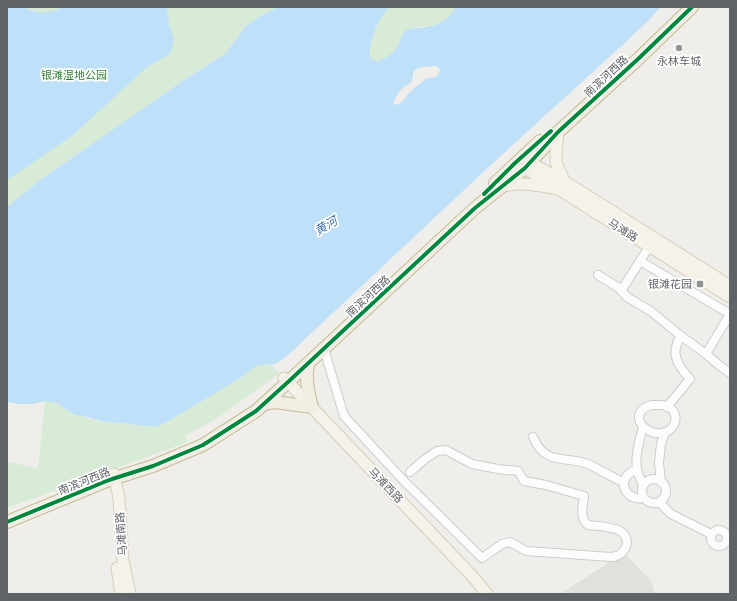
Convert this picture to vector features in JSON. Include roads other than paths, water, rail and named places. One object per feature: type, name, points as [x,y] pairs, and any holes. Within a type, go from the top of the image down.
[{"type":"highway","name":"南滨河西路","points":[[7,522],[200,440],[253,406],[308,364],[475,208],[503,186],[523,163],[685,7]]},
{"type":"highway","name":"南滨河西路","points":[[7,516],[112,477],[153,466],[203,445],[256,411],[286,380],[472,205],[558,132],[692,7]]},
{"type":"highway","points":[[264,404],[275,402],[312,407],[306,383],[308,364]]},
{"type":"main road","points":[[503,186],[522,183],[562,186],[556,162],[558,132]]},
{"type":"main road","name":"马滩路","points":[[523,163],[730,286]]},
{"type":"main road","name":"马滩路","points":[[562,186],[649,247],[730,297]]},
{"type":"main road","name":"马滩西路","points":[[286,380],[473,577],[487,594]]},
{"type":"main road","name":"马滩南路","points":[[112,477],[116,562],[121,594]]},
{"type":"main road","name":"马滩南路","points":[[112,477],[119,498],[123,560],[130,594]]},
{"type":"street","points":[[622,291],[649,247]]},
{"type":"street","points":[[640,261],[730,314],[706,354]]},
{"type":"street","points":[[598,275],[619,288],[627,297],[652,312],[730,373]]},
{"type":"street","points":[[667,407],[690,379],[680,368],[676,359],[676,345],[681,336]]},
{"type":"street","points":[[324,349],[344,416],[404,481],[482,558],[502,544],[510,542],[526,551],[611,557],[620,555],[626,548],[627,544],[625,535],[618,529],[588,525],[585,523],[582,516],[584,496],[546,485],[524,481],[518,471],[472,464],[446,450],[437,451],[410,472]]},
{"type":"street","points":[[652,405],[663,405],[667,407],[673,410],[676,419],[675,424],[669,431],[659,433],[653,432],[648,430],[639,421],[641,410],[644,408],[652,405]]},
{"type":"street","points":[[643,426],[637,457],[637,470],[643,485]]},
{"type":"street","points":[[662,482],[652,479],[648,480],[643,485],[641,492],[644,498],[652,503],[659,502],[664,498],[666,488],[662,482],[659,464],[661,444],[665,432]]},
{"type":"street","points":[[533,437],[536,444],[548,456],[556,459],[586,463],[624,483]]},
{"type":"street","points":[[637,470],[632,471],[625,478],[624,488],[629,496],[638,499],[644,498]]},
{"type":"street","points":[[659,502],[671,514],[711,534]]},
{"type":"water","name":"银滩湿地公园","points":[[7,7],[26,7],[28,10],[42,13],[54,11],[64,7],[167,7],[169,25],[174,39],[170,54],[147,67],[72,136],[7,180]]},
{"type":"water","name":"黄河","points":[[277,7],[389,7],[378,24],[371,42],[370,58],[379,61],[390,55],[396,49],[403,34],[407,30],[441,23],[449,17],[456,7],[661,7],[628,40],[279,362],[272,365],[267,364],[256,366],[239,379],[156,427],[102,421],[73,414],[56,403],[45,401],[32,404],[7,402],[7,207],[40,180],[187,78],[225,54],[246,26],[260,16]],"holes":[[[424,67],[438,67],[440,70],[436,77],[426,79],[399,104],[397,105],[393,103],[400,90],[411,82],[415,70]]]},
{"type":"place","name":"永林车城","points":[[679,48]]},
{"type":"place","name":"银滩花园","points":[[700,284]]}]
